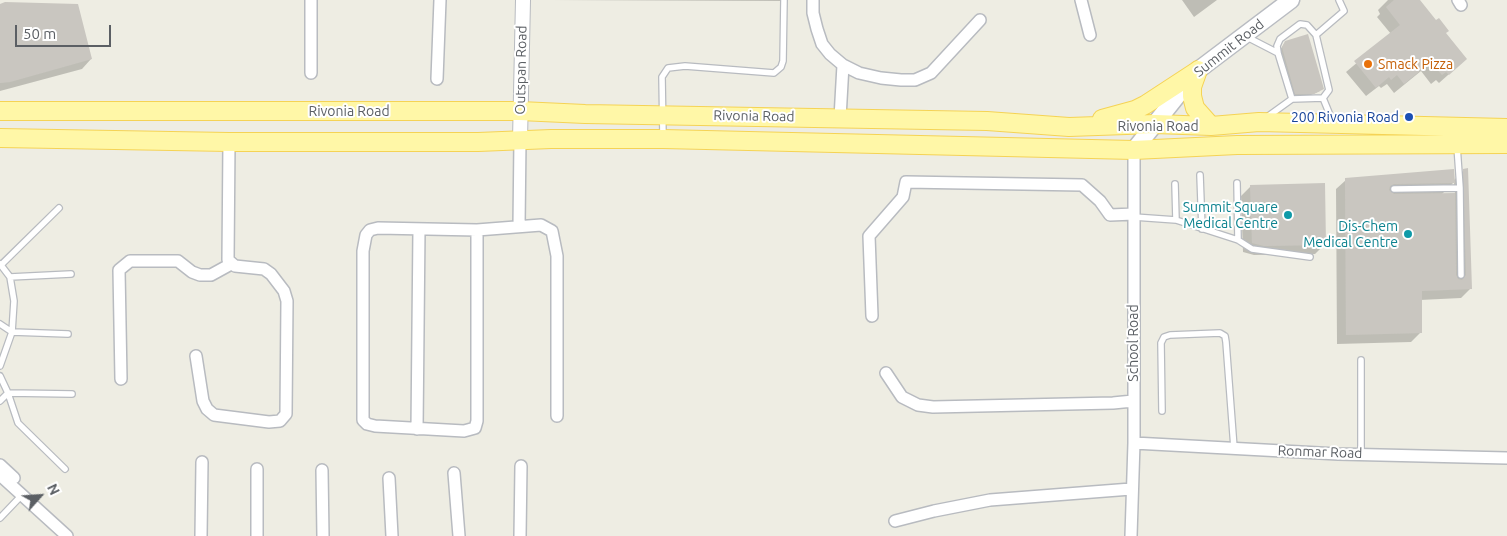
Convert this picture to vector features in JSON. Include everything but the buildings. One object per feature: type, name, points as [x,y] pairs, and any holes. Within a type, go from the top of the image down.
[{"type":"main road","name":"Summit Road","points":[[1134,150],[1197,70],[1291,0]]},
{"type":"main road","points":[[1197,70],[1192,87],[1192,96],[1195,108],[1211,126]]},
{"type":"main road","points":[[1069,126],[1135,110],[1197,70]]},
{"type":"main road","name":"Rivonia Road","points":[[0,111],[520,111],[987,121],[1069,126],[1155,124],[1211,126],[1259,122],[1507,128]]},
{"type":"main road","points":[[1434,126],[1449,133],[1456,144]]},
{"type":"main road","name":"Rivonia Road","points":[[0,138],[229,142],[478,142],[663,139],[1134,150],[1238,145],[1507,144]]},
{"type":"street","points":[[311,0],[311,74]]},
{"type":"street","points":[[437,79],[440,0]]},
{"type":"street","name":"Outspan Road","points":[[520,140],[523,0]]},
{"type":"street","points":[[813,0],[817,29],[822,44],[843,65],[859,73],[881,78],[915,80],[931,73],[980,20]]},
{"type":"street","points":[[1081,0],[1090,36]]},
{"type":"street","points":[[840,118],[843,65]]},
{"type":"street","points":[[519,226],[520,140]]},
{"type":"street","points":[[229,142],[228,255],[231,264]]},
{"type":"street","name":"School Road","points":[[1131,536],[1131,488],[1134,443],[1134,150]]},
{"type":"street","points":[[872,316],[869,236],[903,196],[906,182],[1082,185],[1100,201],[1110,215],[1134,215]]},
{"type":"street","points":[[477,230],[477,424],[472,429],[464,431],[371,426],[363,420],[363,251],[366,235],[370,230],[378,228],[477,230],[541,225],[552,231],[557,256],[558,416]]},
{"type":"street","points":[[417,429],[419,230]]},
{"type":"street","points":[[121,379],[119,270],[130,261],[178,261],[192,272],[200,275],[211,275],[231,264]]},
{"type":"street","points":[[196,356],[203,400],[207,409],[214,416],[269,422],[280,421],[286,414],[287,302],[284,291],[271,274],[264,269],[231,264]]},
{"type":"street","points":[[886,374],[902,397],[918,405],[933,407],[1133,401]]},
{"type":"street","name":"Ronmar Road","points":[[1134,443],[1360,454],[1507,458]]},
{"type":"street","points":[[201,536],[202,462]]},
{"type":"street","points":[[0,464],[36,499],[53,523]]},
{"type":"street","points":[[520,536],[521,466]]},
{"type":"street","points":[[257,468],[257,536]]},
{"type":"street","points":[[322,470],[322,536]]},
{"type":"street","points":[[454,473],[459,536]]},
{"type":"street","points":[[0,475],[67,536]]},
{"type":"street","points":[[389,478],[392,536]]},
{"type":"street","points":[[895,521],[990,500],[1131,488]]},
{"type":"lane","points":[[663,139],[662,77],[666,70],[672,67],[685,66],[759,72],[777,71],[783,62],[784,0]]},
{"type":"lane","points":[[1316,34],[1344,11],[1339,0]]},
{"type":"lane","points":[[1292,99],[1276,46],[1280,39],[1300,24],[1306,24],[1316,34],[1329,90],[1323,98]]},
{"type":"lane","points":[[1244,36],[1278,53]]},
{"type":"lane","points":[[1259,122],[1292,99],[1323,98]]},
{"type":"lane","points":[[1323,98],[1333,124]]},
{"type":"lane","points":[[1456,144],[1460,188],[1461,276]]},
{"type":"lane","points":[[1200,175],[1202,229]]},
{"type":"lane","points":[[1237,183],[1238,240]]},
{"type":"lane","points":[[1175,184],[1176,220]]},
{"type":"lane","points":[[1394,189],[1460,188]]},
{"type":"lane","points":[[0,366],[12,332],[14,301],[10,277],[0,265],[59,208]]},
{"type":"lane","points":[[1134,215],[1176,220],[1238,240],[1252,248],[1310,257]]},
{"type":"lane","points":[[10,277],[71,274]]},
{"type":"lane","points":[[0,324],[12,332],[68,334]]},
{"type":"lane","points":[[1162,411],[1161,343],[1164,338],[1170,335],[1220,333],[1225,336],[1226,342],[1234,448]]},
{"type":"lane","points":[[1360,454],[1361,360]]},
{"type":"lane","points":[[0,376],[18,423],[65,469]]},
{"type":"lane","points":[[0,401],[8,393],[72,394]]},
{"type":"lane","points":[[0,518],[22,495]]},
{"type":"place","name":"Smack Pizza","points":[[1368,64]]},
{"type":"place","name":"200 Rivonia Road","points":[[1409,117]]},
{"type":"place","name":"Summit Square Medical Centre","points":[[1288,215]]},
{"type":"place","name":"Dis-Chem Medical Centre","points":[[1408,234]]}]
